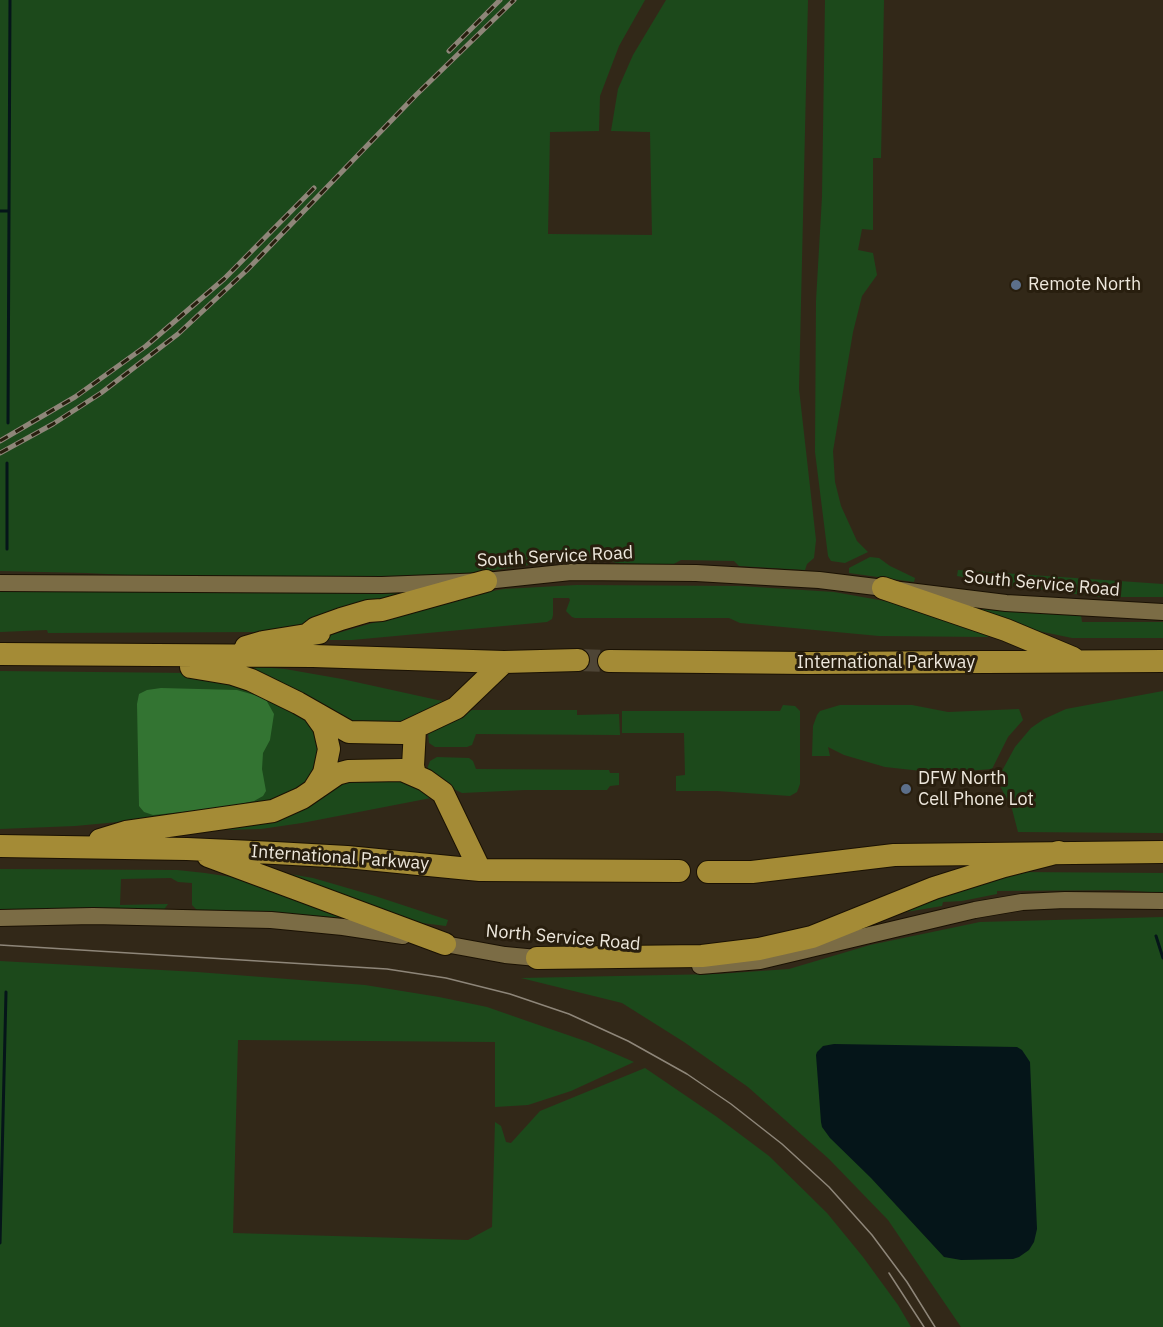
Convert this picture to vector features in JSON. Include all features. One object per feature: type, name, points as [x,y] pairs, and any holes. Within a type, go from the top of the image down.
[{"type":"highway","points":[[216,656],[262,642],[307,635],[315,628],[340,619],[368,611],[382,610],[486,581]]},
{"type":"highway","points":[[882,588],[1006,630],[1082,662]]},
{"type":"highway","points":[[0,654],[504,662],[578,660]]},
{"type":"highway","points":[[140,656],[170,664],[233,674],[274,690],[349,732],[403,733],[456,708],[504,662]]},
{"type":"highway","name":"International Parkway","points":[[609,661],[808,663],[1163,661]]},
{"type":"highway","points":[[313,790],[324,773],[329,749],[324,727],[314,713]]},
{"type":"highway","points":[[415,729],[413,766],[415,775]]},
{"type":"highway","points":[[78,846],[126,832],[273,811],[289,804],[337,774],[348,771],[402,770],[415,775],[442,793],[480,870]]},
{"type":"highway","name":"International Parkway","points":[[0,846],[186,849],[346,857],[480,870],[679,871]]},
{"type":"highway","points":[[186,849],[445,944]]},
{"type":"highway","points":[[537,958],[608,957],[643,949],[759,949],[812,938],[934,888],[1059,852]]},
{"type":"highway","points":[[708,872],[752,872],[894,855],[1163,852]]},
{"type":"main road","name":"South Service Road","points":[[0,582],[382,585],[486,581],[560,573],[641,572],[819,580],[1006,603],[1158,611]]},
{"type":"main road","name":"North Service Road","points":[[0,918],[93,916],[281,921],[343,927],[537,958],[614,965],[735,964],[788,956],[975,910],[1022,902],[1065,900],[1160,902]]},
{"type":"green space","points":[[0,0],[645,0],[619,46],[600,96],[599,131],[550,132],[548,234],[652,235],[650,132],[611,131],[618,89],[633,55],[666,0],[808,0],[799,389],[816,540],[814,558],[807,564],[805,570],[739,566],[734,561],[681,560],[672,565],[616,563],[606,557],[554,556],[542,563],[468,574],[427,577],[186,578],[0,571]]},
{"type":"green space","points":[[825,0],[884,0],[881,158],[873,158],[873,230],[862,229],[858,250],[873,253],[877,275],[862,296],[853,332],[833,451],[835,482],[841,506],[857,541],[868,552],[845,563],[831,561],[828,556],[815,452],[816,301],[822,197]]},
{"type":"green space","points":[[870,557],[879,558],[915,578],[914,582],[849,573],[849,568]]},
{"type":"green space","points":[[958,570],[1163,584],[1163,597],[1100,597],[1019,587],[957,576]]},
{"type":"green space","points":[[577,585],[740,586],[834,592],[896,603],[988,632],[988,637],[879,636],[740,623],[729,618],[575,618],[566,611],[569,598],[553,598],[552,619],[547,622],[352,640],[317,640],[469,595],[504,589]]},
{"type":"green space","points":[[0,590],[410,591],[317,623],[257,632],[48,633],[47,630],[0,632]]},
{"type":"green space","points":[[937,600],[1023,612],[1081,615],[1082,622],[1163,622],[1163,638],[1072,638],[1000,623]]},
{"type":"green space","points":[[232,665],[285,669],[342,679],[442,701],[443,709],[411,727],[345,727]]},
{"type":"green space","points":[[0,671],[190,673],[247,686],[315,726],[324,751],[301,791],[236,811],[75,826],[0,829]]},
{"type":"green space","points":[[161,688],[237,690],[265,698],[274,714],[270,740],[263,753],[262,769],[266,791],[263,796],[254,801],[223,808],[153,815],[144,812],[139,806],[137,704],[139,694]]},
{"type":"green space","points":[[1163,691],[1163,833],[1018,832],[1012,809],[997,780],[1015,747],[1031,728],[1066,709]]},
{"type":"green space","points":[[783,705],[795,706],[800,711],[800,784],[797,792],[790,796],[676,791],[676,776],[685,775],[684,733],[622,733],[622,711],[780,711]]},
{"type":"green space","points":[[840,705],[912,705],[948,712],[1019,709],[1023,720],[1008,737],[992,769],[940,773],[885,767],[844,755],[828,747],[830,756],[812,756],[813,726],[817,715],[820,711]]},
{"type":"green space","points":[[577,710],[577,715],[619,714],[620,735],[476,734],[472,745],[467,747],[435,747],[429,743],[428,732],[465,711]]},
{"type":"green space","points":[[437,757],[469,758],[476,769],[609,770],[610,773],[619,773],[619,785],[610,786],[607,790],[462,793],[445,785],[427,769],[430,761]]},
{"type":"green space","points":[[344,777],[409,777],[436,797],[261,829],[183,831]]},
{"type":"green space","points":[[0,869],[177,870],[205,873],[238,878],[343,914],[341,918],[198,911],[192,905],[192,883],[178,882],[171,878],[121,879],[120,905],[168,904],[163,911],[0,910]]},
{"type":"green space","points":[[1017,872],[1163,873],[1163,893],[1120,890],[997,891],[997,894],[943,902],[942,906],[882,916]]},
{"type":"green space","points":[[283,873],[313,878],[448,920],[446,926],[414,922]]},
{"type":"green space","points":[[1163,917],[1163,1327],[961,1327],[888,1220],[829,1159],[748,1087],[684,1042],[622,1003],[521,978],[717,974],[789,969],[870,945],[980,922]]},
{"type":"green space","points":[[0,961],[197,972],[365,985],[487,1007],[588,1042],[634,1062],[571,1091],[528,1105],[495,1107],[495,1042],[238,1040],[233,1233],[468,1240],[492,1227],[495,1122],[501,1126],[506,1142],[511,1143],[540,1111],[645,1068],[769,1156],[827,1213],[863,1257],[911,1327],[0,1327]]},
{"type":"shaded area","points":[[834,1044],[1017,1047],[1022,1050],[1030,1062],[1037,1229],[1034,1242],[1029,1250],[1013,1259],[961,1260],[944,1257],[871,1178],[830,1138],[821,1122],[816,1055],[823,1046]]},
{"type":"waterway","points":[[8,423],[10,0]]},
{"type":"waterway","points":[[0,211],[9,211]]},
{"type":"waterway","points":[[7,463],[7,549]]},
{"type":"waterway","points":[[1156,936],[1163,958]]},
{"type":"waterway","points":[[0,1243],[6,992]]},
{"type":"tunnel","points":[[578,660],[609,661]]},
{"type":"tram line","points":[[0,945],[387,969],[446,978],[510,994],[569,1014],[628,1041],[687,1074],[731,1104],[782,1144],[829,1187],[872,1235],[907,1282],[935,1327]]},
{"type":"tram line","points":[[889,1273],[924,1327]]},
{"type":"railway","points":[[449,51],[500,0]]},
{"type":"railway","points":[[0,453],[53,424],[101,393],[178,334],[247,270],[416,95],[514,0]]},
{"type":"railway","points":[[0,441],[75,397],[146,346],[224,279],[314,188]]},
{"type":"place","name":"Remote North","points":[[1016,285]]},
{"type":"place","name":"DFW North Cell Phone Lot","points":[[906,789]]}]
